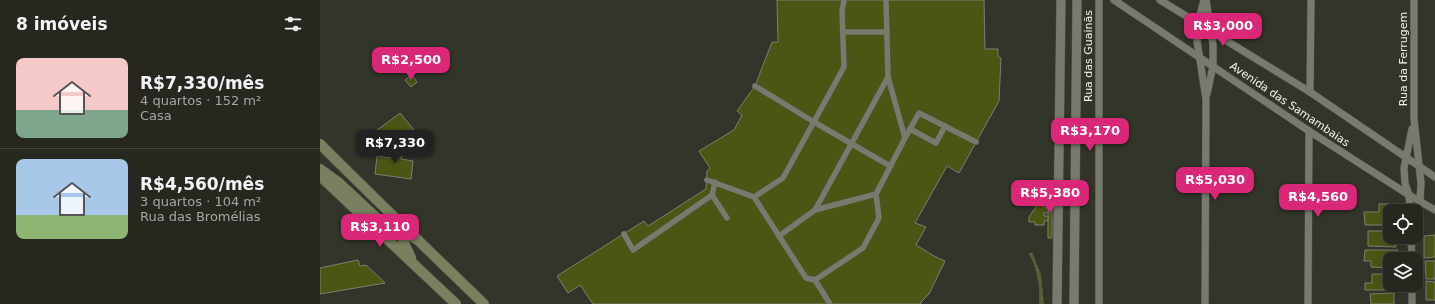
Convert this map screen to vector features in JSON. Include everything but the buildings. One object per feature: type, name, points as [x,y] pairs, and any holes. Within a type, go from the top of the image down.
[{"type":"main road","points":[[320,144],[482,303]]},
{"type":"main road","points":[[320,169],[338,182],[381,222],[390,224],[398,220]]},
{"type":"main road","points":[[320,176],[456,304]]},
{"type":"main road","points":[[415,265],[403,241],[406,237],[410,236],[419,241]]},
{"type":"street","points":[[754,197],[783,178],[844,67],[842,11],[844,0]]},
{"type":"street","points":[[886,0],[888,77],[905,138]]},
{"type":"street","points":[[1058,304],[1062,0]]},
{"type":"street","points":[[1074,304],[1077,0]]},
{"type":"street","name":"Rua das Guainãs","points":[[1098,304],[1100,0]]},
{"type":"street","name":"Avenida das Samambaias","points":[[1114,0],[1310,131],[1409,195],[1435,210]]},
{"type":"street","name":"Avenida das Samambaias","points":[[1160,0],[1310,92],[1435,177]]},
{"type":"street","points":[[1205,0],[1213,45],[1213,66],[1206,99]]},
{"type":"street","points":[[1205,0],[1198,23],[1199,56],[1206,99],[1205,304]]},
{"type":"street","points":[[1310,92],[1312,0]]},
{"type":"street","name":"Rua da Ferrugem","points":[[1414,0],[1414,119],[1421,183],[1419,204]]},
{"type":"street","points":[[843,32],[887,32]]},
{"type":"street","points":[[815,210],[888,77]]},
{"type":"street","points":[[755,86],[890,166]]},
{"type":"street","points":[[815,280],[863,248],[879,218],[876,194],[919,112],[976,142]]},
{"type":"street","name":"Rua da Ferrugem","points":[[1410,204],[1409,195],[1405,183],[1404,168],[1414,119]]},
{"type":"street","points":[[910,129],[936,143],[945,126]]},
{"type":"street","points":[[1308,304],[1310,131]]},
{"type":"street","points":[[707,180],[754,197],[806,278],[815,280],[830,304]]},
{"type":"street","points":[[624,234],[632,250],[712,195],[715,182]]},
{"type":"street","points":[[778,236],[815,210],[876,194]]},
{"type":"street","points":[[712,195],[727,218]]},
{"type":"street","points":[[1412,292],[1412,304]]},
{"type":"green space","points":[[1032,252],[1041,275],[1044,304],[1039,304],[1038,278],[1029,254]]}]
